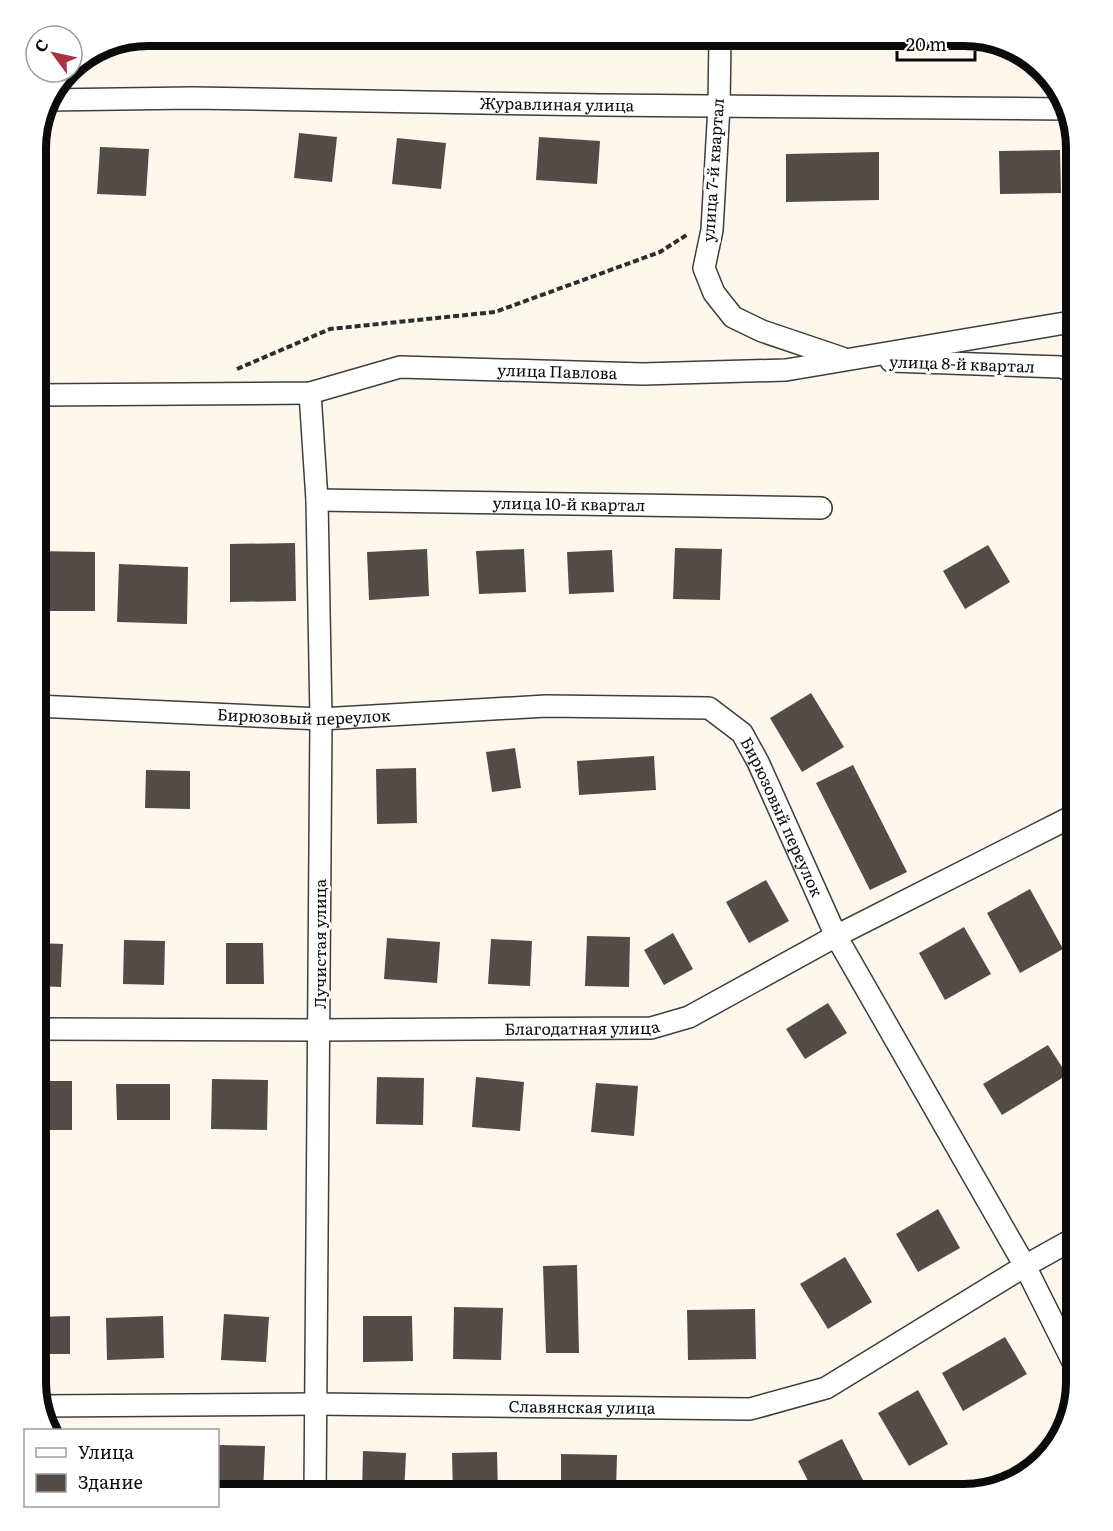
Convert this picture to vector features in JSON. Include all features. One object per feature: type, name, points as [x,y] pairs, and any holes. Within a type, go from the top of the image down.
[{"type":"street","name":"улица 7-й квартал","points":[[720,47],[712,230],[704,268],[714,292],[733,316],[762,331],[846,360]]},
{"type":"street","name":"Журавлиная улица","points":[[59,100],[192,98],[719,106],[1058,108]]},
{"type":"street","name":"улица Павлова","points":[[47,395],[310,393],[400,367],[643,375],[786,370],[1066,323]]},
{"type":"street","name":"улица 8-й квартал","points":[[846,360],[1066,369]]},
{"type":"street","name":"Лучистая улица","points":[[310,393],[317,500],[321,719],[315,1484]]},
{"type":"street","name":"улица 10-й квартал","points":[[317,500],[821,508]]},
{"type":"street","name":"Бирюзовый переулок","points":[[47,706],[321,719],[546,706],[709,708],[742,733],[758,762],[836,936],[1025,1266],[1066,1348]]},
{"type":"street","name":"Благодатная улица","points":[[46,1029],[651,1028],[689,1017],[836,936],[1066,820]]},
{"type":"street","name":"Славянская улица","points":[[49,1406],[316,1404],[750,1409],[825,1388],[1066,1243]]},
{"type":"path","points":[[227,373],[330,329],[495,312],[660,252],[712,217]]},
{"type":"building","points":[[510,46],[571,47],[571,49],[510,49]]},
{"type":"building","points":[[299,133],[337,137],[332,182],[294,178]]},
{"type":"building","points":[[539,137],[600,141],[597,184],[536,180]]},
{"type":"building","points":[[397,138],[446,143],[441,189],[392,184]]},
{"type":"building","points":[[100,147],[149,149],[146,196],[97,194]]},
{"type":"building","points":[[1060,150],[1061,193],[1000,194],[999,151]]},
{"type":"building","points":[[879,152],[879,200],[786,202],[786,154]]},
{"type":"building","points":[[295,543],[296,601],[230,602],[230,544]]},
{"type":"building","points":[[988,545],[1010,582],[965,609],[943,571]]},
{"type":"building","points":[[675,548],[722,549],[720,600],[673,599]]},
{"type":"building","points":[[427,549],[429,596],[369,600],[367,552]]},
{"type":"building","points":[[524,549],[526,592],[479,594],[476,551]]},
{"type":"building","points":[[612,550],[614,592],[569,594],[567,552]]},
{"type":"building","points":[[47,551],[95,552],[95,611],[47,611]]},
{"type":"building","points":[[119,564],[188,567],[187,624],[117,622]]},
{"type":"building","points":[[811,693],[844,747],[802,772],[770,718]]},
{"type":"building","points":[[515,748],[521,788],[492,792],[486,752]]},
{"type":"building","points":[[654,756],[656,790],[579,795],[577,761]]},
{"type":"building","points":[[853,765],[907,872],[870,890],[816,783]]},
{"type":"building","points":[[416,768],[417,823],[377,824],[376,769]]},
{"type":"building","points":[[146,770],[190,771],[190,809],[145,808]]},
{"type":"building","points":[[766,880],[789,921],[749,943],[726,902]]},
{"type":"building","points":[[1030,889],[1063,949],[1020,973],[987,913]]},
{"type":"building","points":[[964,927],[991,974],[945,1000],[919,953]]},
{"type":"building","points":[[673,933],[693,969],[664,985],[644,950]]},
{"type":"building","points":[[587,936],[630,937],[629,987],[585,986]]},
{"type":"building","points":[[387,938],[440,942],[437,983],[384,979]]},
{"type":"building","points":[[491,939],[532,941],[530,986],[488,984]]},
{"type":"building","points":[[124,940],[165,941],[164,985],[123,984]]},
{"type":"building","points":[[46,943],[63,944],[61,987],[46,986]]},
{"type":"building","points":[[226,943],[263,943],[264,984],[226,984]]},
{"type":"building","points":[[828,1003],[847,1033],[805,1059],[786,1029]]},
{"type":"building","points":[[1048,1045],[1066,1073],[1066,1076],[1002,1115],[983,1084]]},
{"type":"building","points":[[377,1077],[424,1078],[423,1125],[376,1124]]},
{"type":"building","points":[[476,1077],[524,1082],[520,1131],[472,1127]]},
{"type":"building","points":[[212,1079],[268,1080],[267,1130],[211,1129]]},
{"type":"building","points":[[46,1081],[72,1081],[72,1130],[46,1130]]},
{"type":"building","points":[[596,1083],[638,1086],[634,1136],[591,1132]]},
{"type":"building","points":[[116,1084],[170,1084],[170,1120],[117,1120]]},
{"type":"building","points":[[938,1209],[960,1248],[918,1272],[896,1234]]},
{"type":"building","points":[[845,1257],[872,1302],[828,1329],[800,1284]]},
{"type":"building","points":[[577,1265],[579,1353],[546,1353],[543,1266]]},
{"type":"building","points":[[454,1307],[503,1308],[501,1360],[453,1359]]},
{"type":"building","points":[[755,1309],[756,1359],[688,1360],[687,1310]]},
{"type":"building","points":[[224,1314],[269,1317],[266,1362],[221,1360]]},
{"type":"building","points":[[70,1316],[70,1354],[46,1354],[46,1317]]},
{"type":"building","points":[[163,1316],[164,1358],[107,1360],[106,1318]]},
{"type":"building","points":[[363,1316],[412,1316],[413,1361],[363,1362]]},
{"type":"building","points":[[1005,1337],[1027,1374],[963,1411],[942,1373]]},
{"type":"building","points":[[918,1390],[948,1444],[909,1466],[878,1413]]},
{"type":"building","points":[[842,1439],[863,1480],[855,1484],[810,1484],[798,1461]]},
{"type":"building","points":[[219,1445],[265,1446],[263,1484],[219,1484]]},
{"type":"building","points":[[363,1451],[406,1453],[405,1484],[362,1484]]},
{"type":"building","points":[[497,1452],[498,1484],[453,1484],[452,1453]]},
{"type":"building","points":[[561,1454],[617,1455],[616,1484],[561,1484]]}]
